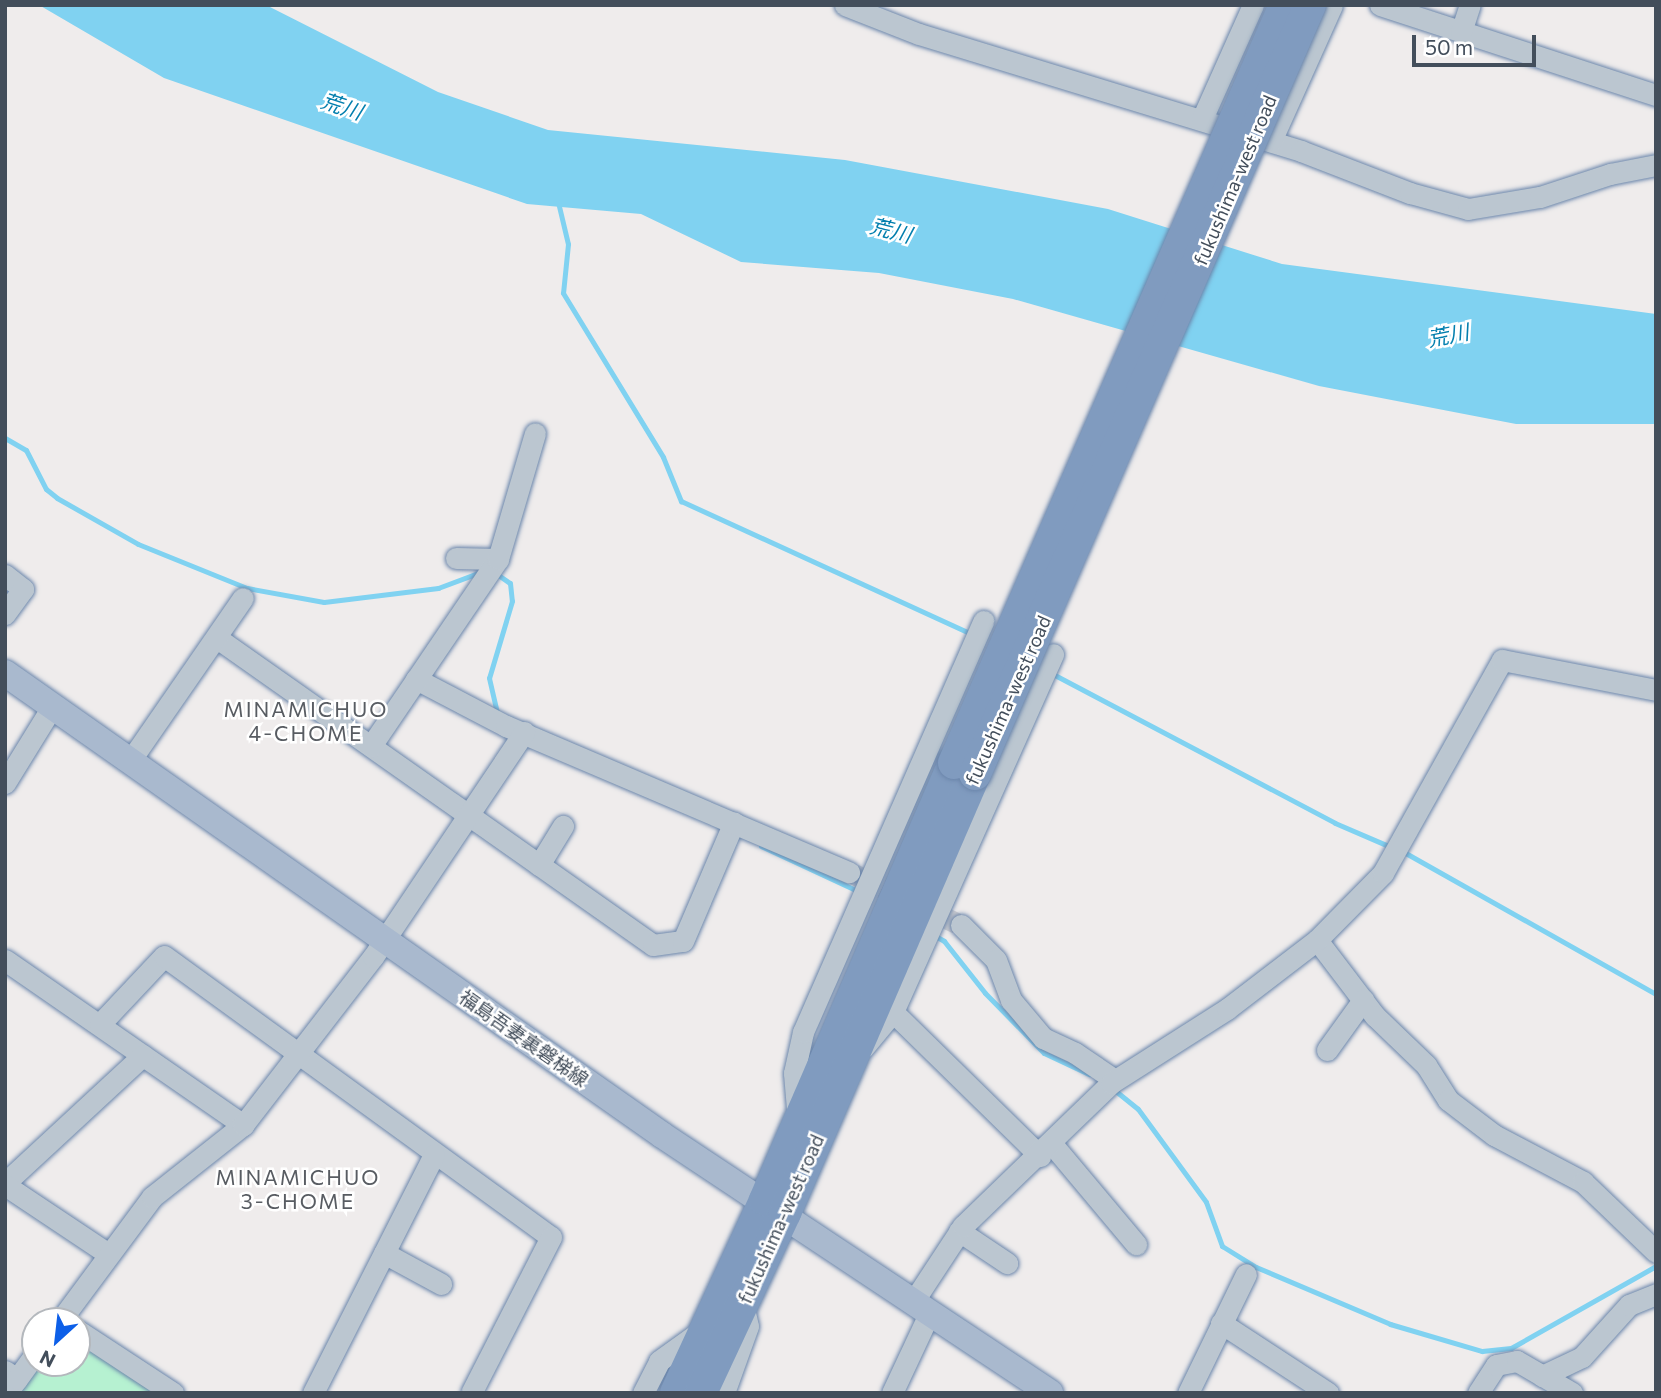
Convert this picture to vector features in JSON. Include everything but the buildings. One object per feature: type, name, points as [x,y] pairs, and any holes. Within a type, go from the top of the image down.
[{"type":"highway","name":"fukushima-west road","points":[[676,1393],[706,1326],[775,1207],[851,1060],[964,769],[1285,5]]},
{"type":"highway","name":"fukushima-west road","points":[[701,1393],[743,1303],[775,1207],[799,1122],[964,769],[1310,5]]},
{"type":"main road","name":"福島吾妻裏磐梯線","points":[[5,673],[662,1135],[775,1207],[1050,1393]]},
{"type":"street","points":[[845,5],[890,13],[1075,84],[1202,119],[1271,141],[1410,193],[1468,209],[1541,197],[1610,174],[1656,165]]},
{"type":"street","points":[[1202,119],[1252,5]]},
{"type":"street","points":[[1271,141],[1332,5]]},
{"type":"street","points":[[1380,5],[1656,95]]},
{"type":"street","points":[[1461,32],[1470,5]]},
{"type":"street","points":[[371,746],[498,559],[535,433]]},
{"type":"street","points":[[456,558],[498,559]]},
{"type":"street","points":[[5,575],[23,589],[5,614]]},
{"type":"street","points":[[130,761],[243,598]]},
{"type":"street","points":[[799,1122],[794,1073],[803,1032],[983,621]]},
{"type":"street","points":[[216,638],[653,945],[682,941],[730,831]]},
{"type":"street","points":[[851,1060],[893,1012],[1053,654]]},
{"type":"street","points":[[892,1393],[921,1308],[959,1231],[1046,1150],[1110,1084],[1227,1009],[1317,940],[1391,860],[1502,660],[1656,690]]},
{"type":"street","points":[[416,680],[511,732],[730,831],[849,872]]},
{"type":"street","points":[[5,783],[52,707]]},
{"type":"street","points":[[75,1307],[107,1253],[152,1197],[243,1125],[373,957],[381,939],[467,814],[511,732]]},
{"type":"street","points":[[539,865],[563,826]]},
{"type":"street","points":[[961,925],[996,960],[1011,1000],[1043,1038],[1075,1053],[1110,1084]]},
{"type":"street","points":[[1317,940],[1363,1000],[1426,1065],[1448,1100],[1494,1135],[1583,1182],[1656,1252]]},
{"type":"street","points":[[100,1024],[163,956],[434,1155],[551,1237],[471,1393]]},
{"type":"street","points":[[5,960],[243,1125]]},
{"type":"street","points":[[1327,1049],[1363,1000]]},
{"type":"street","points":[[893,1012],[1046,1150],[1136,1244]]},
{"type":"street","points":[[107,1253],[5,1184],[143,1055]]},
{"type":"street","points":[[313,1393],[434,1155]]},
{"type":"street","points":[[959,1231],[1007,1263]]},
{"type":"street","points":[[384,1254],[441,1284]]},
{"type":"street","points":[[1188,1393],[1246,1274]]},
{"type":"street","points":[[1542,1376],[1582,1357],[1629,1305],[1656,1294]]},
{"type":"street","points":[[724,1393],[748,1326],[743,1303]]},
{"type":"street","points":[[1221,1322],[1328,1393]]},
{"type":"street","points":[[643,1393],[659,1361],[706,1326]]},
{"type":"street","points":[[91,1340],[173,1393]]},
{"type":"street","points":[[1478,1393],[1496,1365],[1517,1361],[1572,1393]]},
{"type":"green space","points":[[91,1350],[155,1393],[17,1393],[29,1377],[91,1377]]},
{"type":"water","name":"荒川","points":[[39,5],[266,5],[438,92],[548,130],[845,160],[1108,209],[1282,264],[1656,314],[1656,424],[1516,424],[1319,386],[1013,299],[879,273],[741,262],[641,214],[527,204],[164,78]]},
{"type":"waterway","points":[[558,202],[568,244],[563,293],[663,457],[681,501],[971,634]]},
{"type":"waterway","points":[[5,438],[26,450],[46,489],[57,498],[138,544],[247,588],[324,602],[438,588],[481,572]]},
{"type":"waterway","points":[[494,572],[510,583],[512,601],[489,678],[497,713]]},
{"type":"waterway","points":[[1049,672],[1335,823],[1393,848]]},
{"type":"waterway","points":[[761,846],[860,892]]},
{"type":"waterway","points":[[1402,851],[1656,994]]},
{"type":"waterway","points":[[932,934],[944,941],[985,993],[1044,1053],[1089,1074]]},
{"type":"waterway","points":[[1112,1088],[1138,1109],[1206,1202],[1222,1246],[1256,1267],[1390,1324],[1482,1351],[1511,1348],[1656,1266]]},
{"type":"tunnel","points":[[854,874],[961,925]]},
{"type":"district","name":"MINAMICHUO 4-CHOME","points":[[306,721]]},
{"type":"district","name":"MINAMICHUO 3-CHOME","points":[[298,1189]]}]
